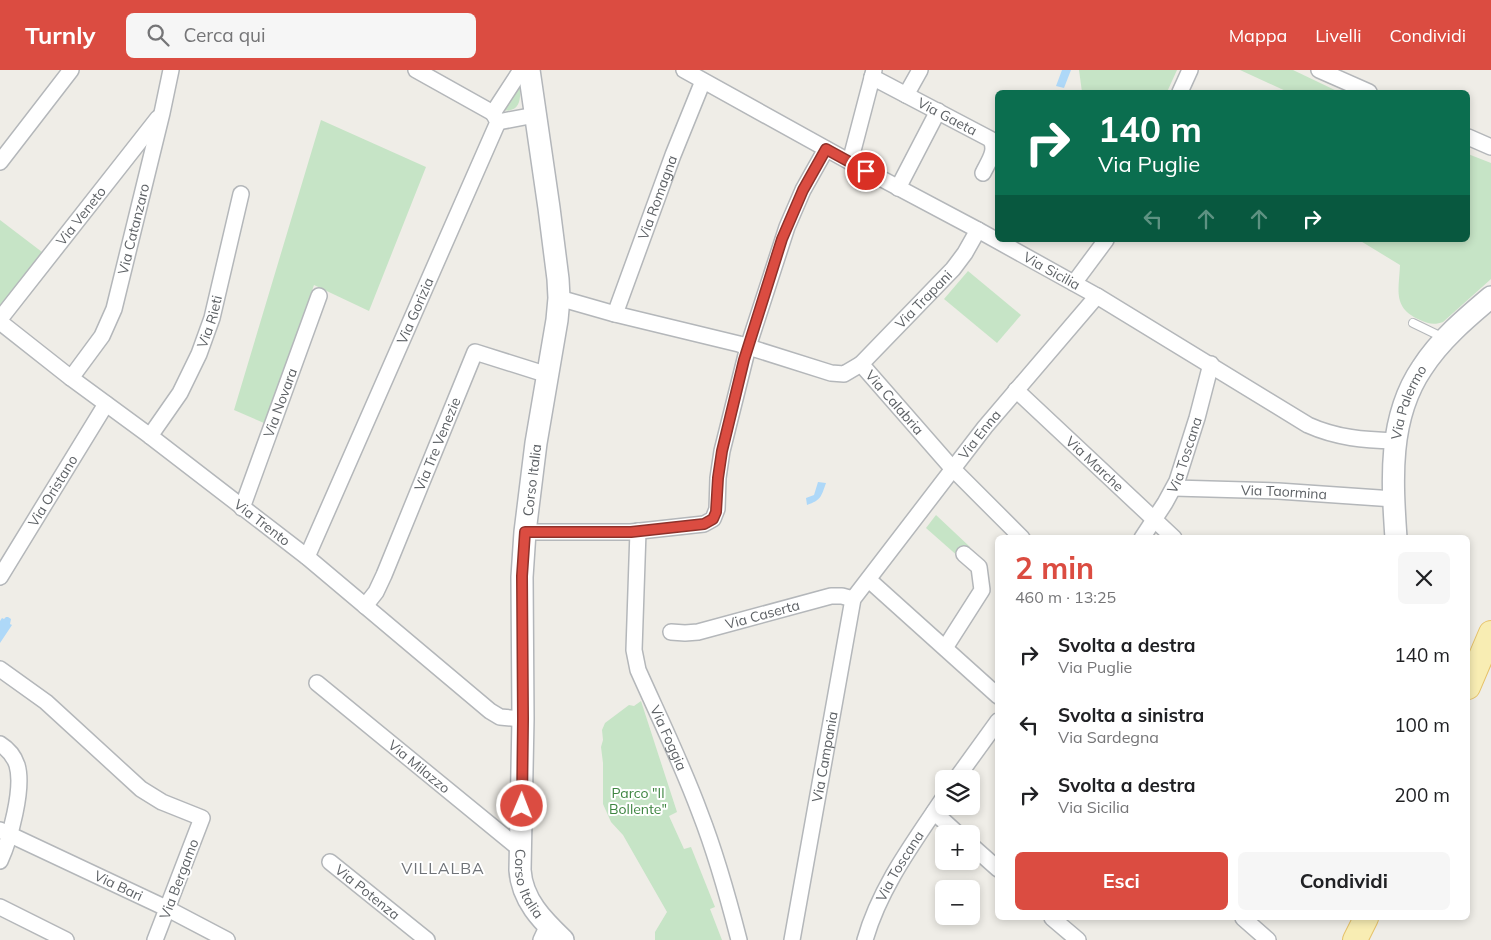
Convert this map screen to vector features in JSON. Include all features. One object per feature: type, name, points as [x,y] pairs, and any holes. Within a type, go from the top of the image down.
[{"type":"main road","points":[[1470,682],[1491,633]]},
{"type":"main road","points":[[1355,940],[1365,920]]},
{"type":"street","points":[[0,162],[71,70]]},
{"type":"street","name":"Via Catanzaro","points":[[71,378],[98,342],[109,322],[162,113],[171,70]]},
{"type":"street","points":[[416,70],[444,77],[496,118],[535,115]]},
{"type":"street","name":"Via Gorizia","points":[[307,557],[496,118],[521,70]]},
{"type":"street","name":"Corso Italia","points":[[529,70],[549,208],[559,298],[536,443],[525,532],[522,576],[523,719],[520,864],[524,893],[551,935]]},
{"type":"street","name":"Via Sicilia","points":[[686,70],[826,149],[995,239]]},
{"type":"street","points":[[906,95],[920,70]]},
{"type":"street","points":[[1181,90],[1190,70]]},
{"type":"street","points":[[1319,70],[1364,90]]},
{"type":"street","points":[[850,162],[873,74]]},
{"type":"street","name":"Via Gaeta","points":[[873,74],[906,95],[988,137],[992,141],[994,150],[983,173]]},
{"type":"street","name":"Via Romagna","points":[[615,314],[673,154],[703,81]]},
{"type":"street","points":[[898,188],[938,111]]},
{"type":"street","name":"Via Veneto","points":[[0,320],[162,113]]},
{"type":"street","points":[[1470,137],[1491,147]]},
{"type":"street","points":[[525,532],[638,531],[704,524],[713,519],[717,508],[718,478],[722,451],[748,347],[786,227],[803,190],[826,149]]},
{"type":"street","name":"Via Rieti","points":[[150,436],[180,393],[199,354],[212,318],[241,194]]},
{"type":"street","name":"Via Trapani","points":[[861,364],[946,277],[965,253],[978,230]]},
{"type":"street","name":"Via Sicilia","points":[[1000,242],[1097,296],[1294,416],[1325,432],[1357,439],[1395,441]]},
{"type":"street","points":[[1074,283],[1105,242]]},
{"type":"street","name":"Via Novara","points":[[242,508],[320,296]]},
{"type":"street","name":"Via Enna","points":[[869,580],[952,468],[1097,296]]},
{"type":"street","name":"Via Palermo","points":[[1396,535],[1394,499],[1395,441],[1402,410],[1414,380],[1428,360],[1460,324],[1491,297]]},
{"type":"street","name":"Via Calabria","points":[[559,298],[748,347],[835,374],[844,374],[861,364],[952,468],[1019,535]]},
{"type":"street","name":"Via Trento","points":[[0,320],[71,378],[150,436],[307,557],[490,711],[500,717],[523,719]]},
{"type":"street","name":"Via Tre Venezie","points":[[365,606],[376,592],[384,575],[475,352],[548,375]]},
{"type":"street","name":"Via Toscana","points":[[1144,535],[1174,488],[1197,418],[1211,364]]},
{"type":"street","name":"Via Marche","points":[[1016,390],[1171,535]]},
{"type":"street","name":"Via Oristano","points":[[0,577],[106,404]]},
{"type":"street","name":"Via Taormina","points":[[1174,488],[1394,499]]},
{"type":"street","name":"Via Foggia","points":[[638,531],[635,659],[638,670],[704,823],[720,871],[739,940]]},
{"type":"street","points":[[945,648],[982,590],[979,567],[964,554]]},
{"type":"street","points":[[869,580],[995,693]]},
{"type":"street","name":"Via Campania","points":[[792,940],[853,599],[869,580]]},
{"type":"street","name":"Via Caserta","points":[[671,632],[698,632],[831,596],[853,599]]},
{"type":"street","name":"Via Bergamo","points":[[0,669],[46,702],[141,789],[162,802],[202,818],[155,940]]},
{"type":"street","name":"Via Milazzo","points":[[317,684],[521,850]]},
{"type":"street","points":[[963,770],[995,725]]},
{"type":"street","points":[[0,744],[12,755],[18,772],[18,793],[5,832],[0,861]]},
{"type":"street","points":[[934,812],[948,825]]},
{"type":"street","name":"Via Toscana","points":[[865,940],[871,920],[884,891],[934,812]]},
{"type":"street","name":"Via Bari","points":[[5,832],[168,909],[227,940]]},
{"type":"street","points":[[980,853],[995,866]]},
{"type":"street","name":"Via Potenza","points":[[330,862],[428,940]]},
{"type":"street","points":[[0,908],[66,940]]},
{"type":"street","points":[[1054,920],[1078,940]]},
{"type":"street","points":[[1245,920],[1268,940]]},
{"type":"lane","points":[[1413,322],[1446,339]]},
{"type":"green space","points":[[1079,70],[1177,70],[1168,90],[1082,90]]},
{"type":"green space","points":[[1240,70],[1293,70],[1335,90],[1284,90]]},
{"type":"green space","points":[[519,77],[520,100],[518,105],[509,110],[502,110]]},
{"type":"green space","points":[[321,120],[426,167],[369,311],[314,285],[264,423],[234,410]]},
{"type":"green space","points":[[1470,155],[1491,163],[1491,279],[1443,322],[1437,324],[1429,323],[1411,315],[1401,304],[1399,297],[1400,265],[1362,242],[1470,242]]},
{"type":"green space","points":[[0,220],[42,252],[0,307]]},
{"type":"green space","points":[[968,271],[1021,315],[997,343],[944,299]]},
{"type":"green space","points":[[936,515],[970,547],[960,558],[926,528]]},
{"type":"green space","name":"Parco \"Il Bollente\"","points":[[641,701],[677,812],[669,816],[684,849],[691,847],[715,907],[710,909],[722,940],[655,940],[655,932],[667,912],[623,835],[611,822],[603,804],[602,730],[605,723],[629,705],[634,706]]},
{"type":"water","points":[[1062,70],[1071,70],[1064,88],[1056,86]]},
{"type":"water","points":[[818,482],[826,483],[821,495],[818,500],[807,505],[806,498],[814,495]]},
{"type":"water","points":[[6,617],[11,619],[10,624],[12,625],[0,643],[0,621]]},
{"type":"district","name":"VILLALBA","points":[[443,868]]},
{"type":"route","points":[[522,806],[522,576],[525,532],[631,532],[704,524],[713,519],[717,508],[718,478],[722,451],[748,347],[786,227],[803,190],[826,149],[866,171]]}]
